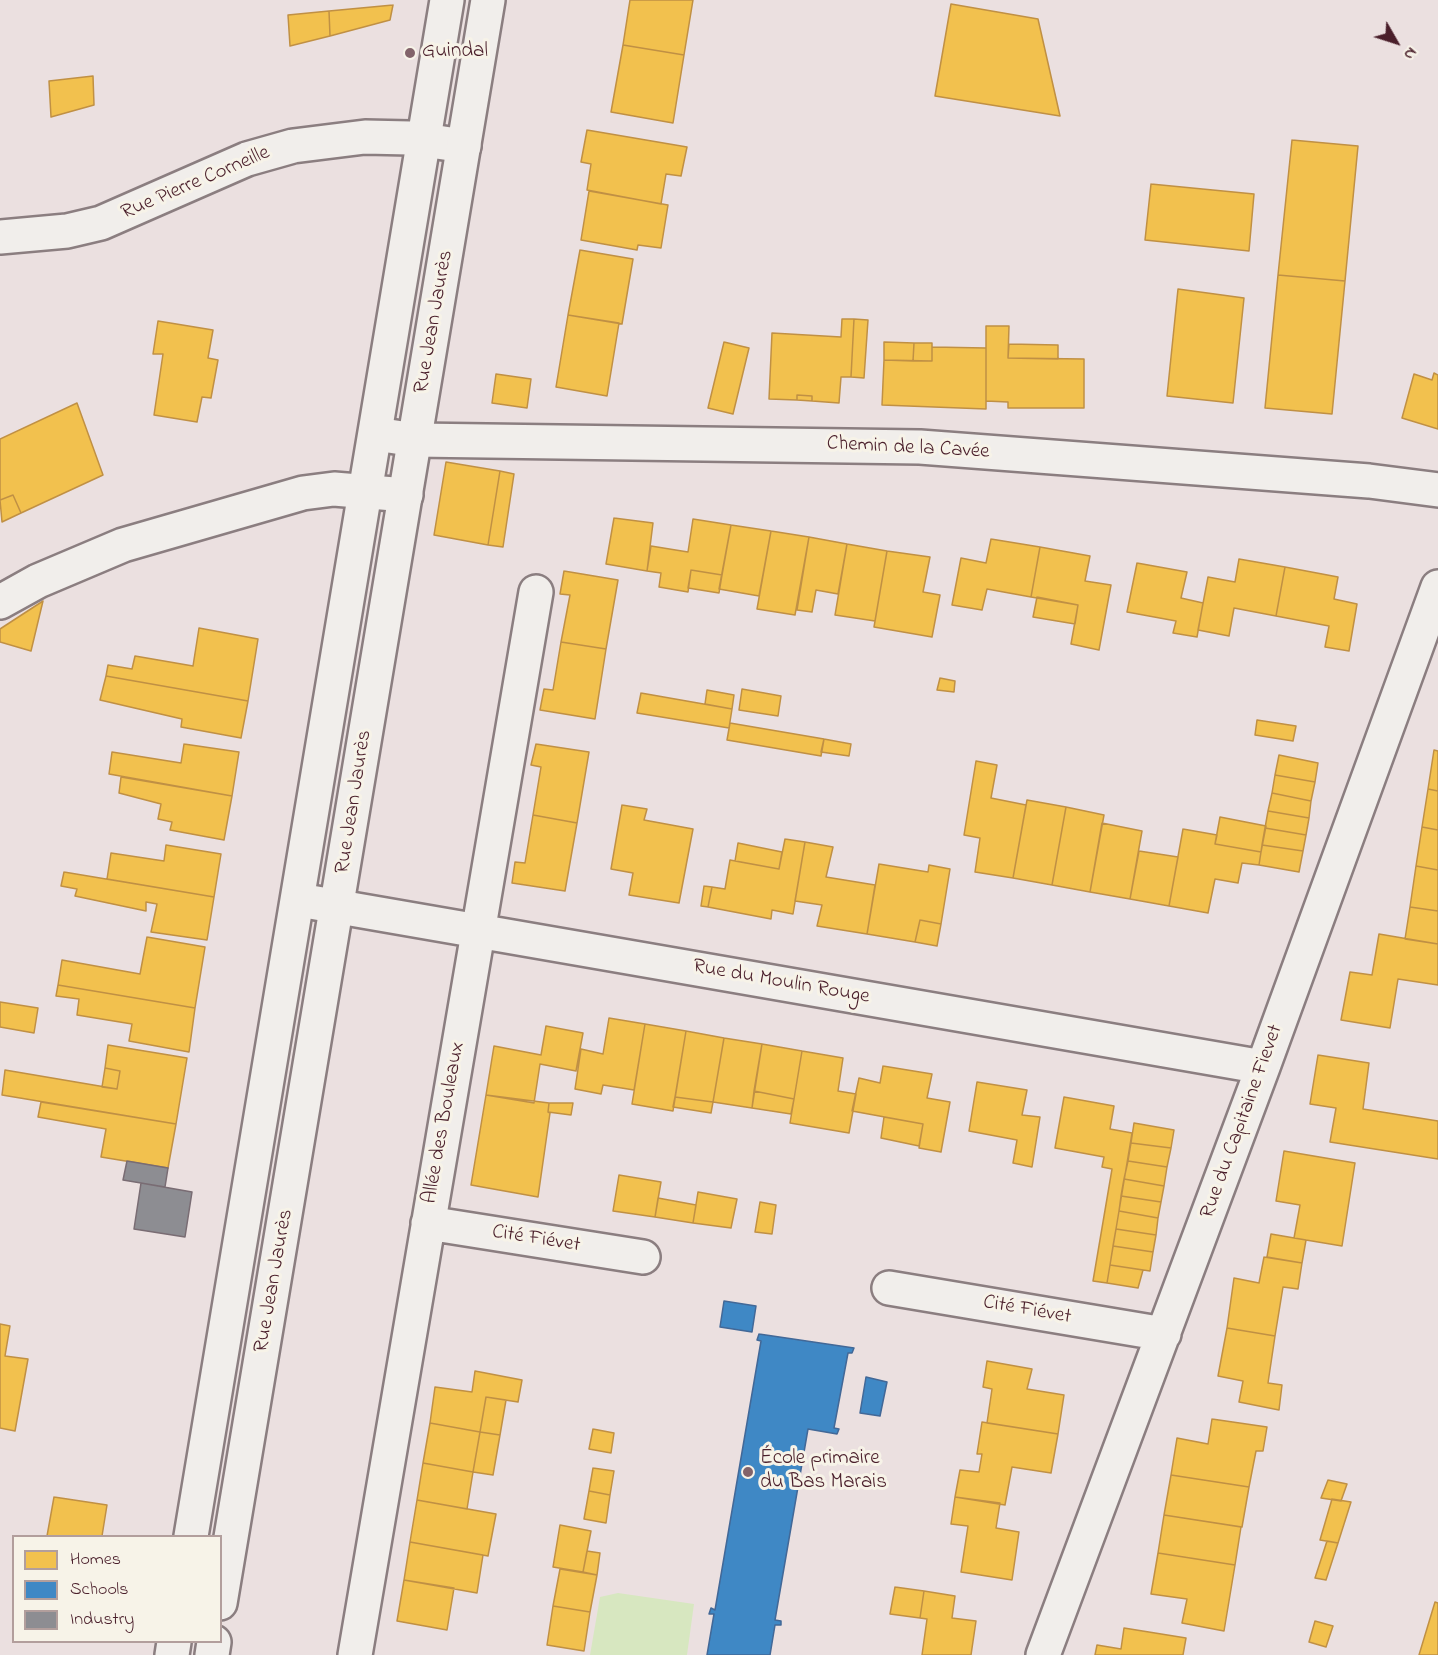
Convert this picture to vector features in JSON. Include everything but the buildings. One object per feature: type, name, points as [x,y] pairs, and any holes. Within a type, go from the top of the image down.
[{"type":"street","name":"Rue Jean Jaurès","points":[[191,1535],[367,491],[447,0]]},
{"type":"street","name":"Rue Jean Jaurès","points":[[222,1591],[488,0]]},
{"type":"street","name":"Rue Pierre Corneille","points":[[0,237],[67,231],[101,223],[247,159],[285,148],[365,137],[424,140],[464,146]]},
{"type":"street","name":"Chemin de la Cavée","points":[[376,434],[415,440],[886,445],[1370,481],[1438,490]]},
{"type":"street","points":[[0,602],[99,554],[147,537],[303,493],[334,489],[406,495]]},
{"type":"street","name":"Rue du Capitaine Fievet","points":[[1043,1655],[1263,1067],[1438,586]]},
{"type":"street","name":"Allée des Bouleaux","points":[[355,1655],[536,592]]},
{"type":"street","name":"Rue du Moulin Rouge","points":[[298,900],[1263,1067]]},
{"type":"street","name":"Cité Fiévet","points":[[428,1223],[643,1257]]},
{"type":"street","name":"Cité Fiévet","points":[[890,1288],[1164,1334]]},
{"type":"green space","points":[[618,1593],[694,1604],[687,1655],[590,1655],[600,1597]]},
{"type":"place","name":"Guindal","points":[[410,53]]},
{"type":"place","name":"École primaire du Bas Marais","points":[[748,1472]]}]
